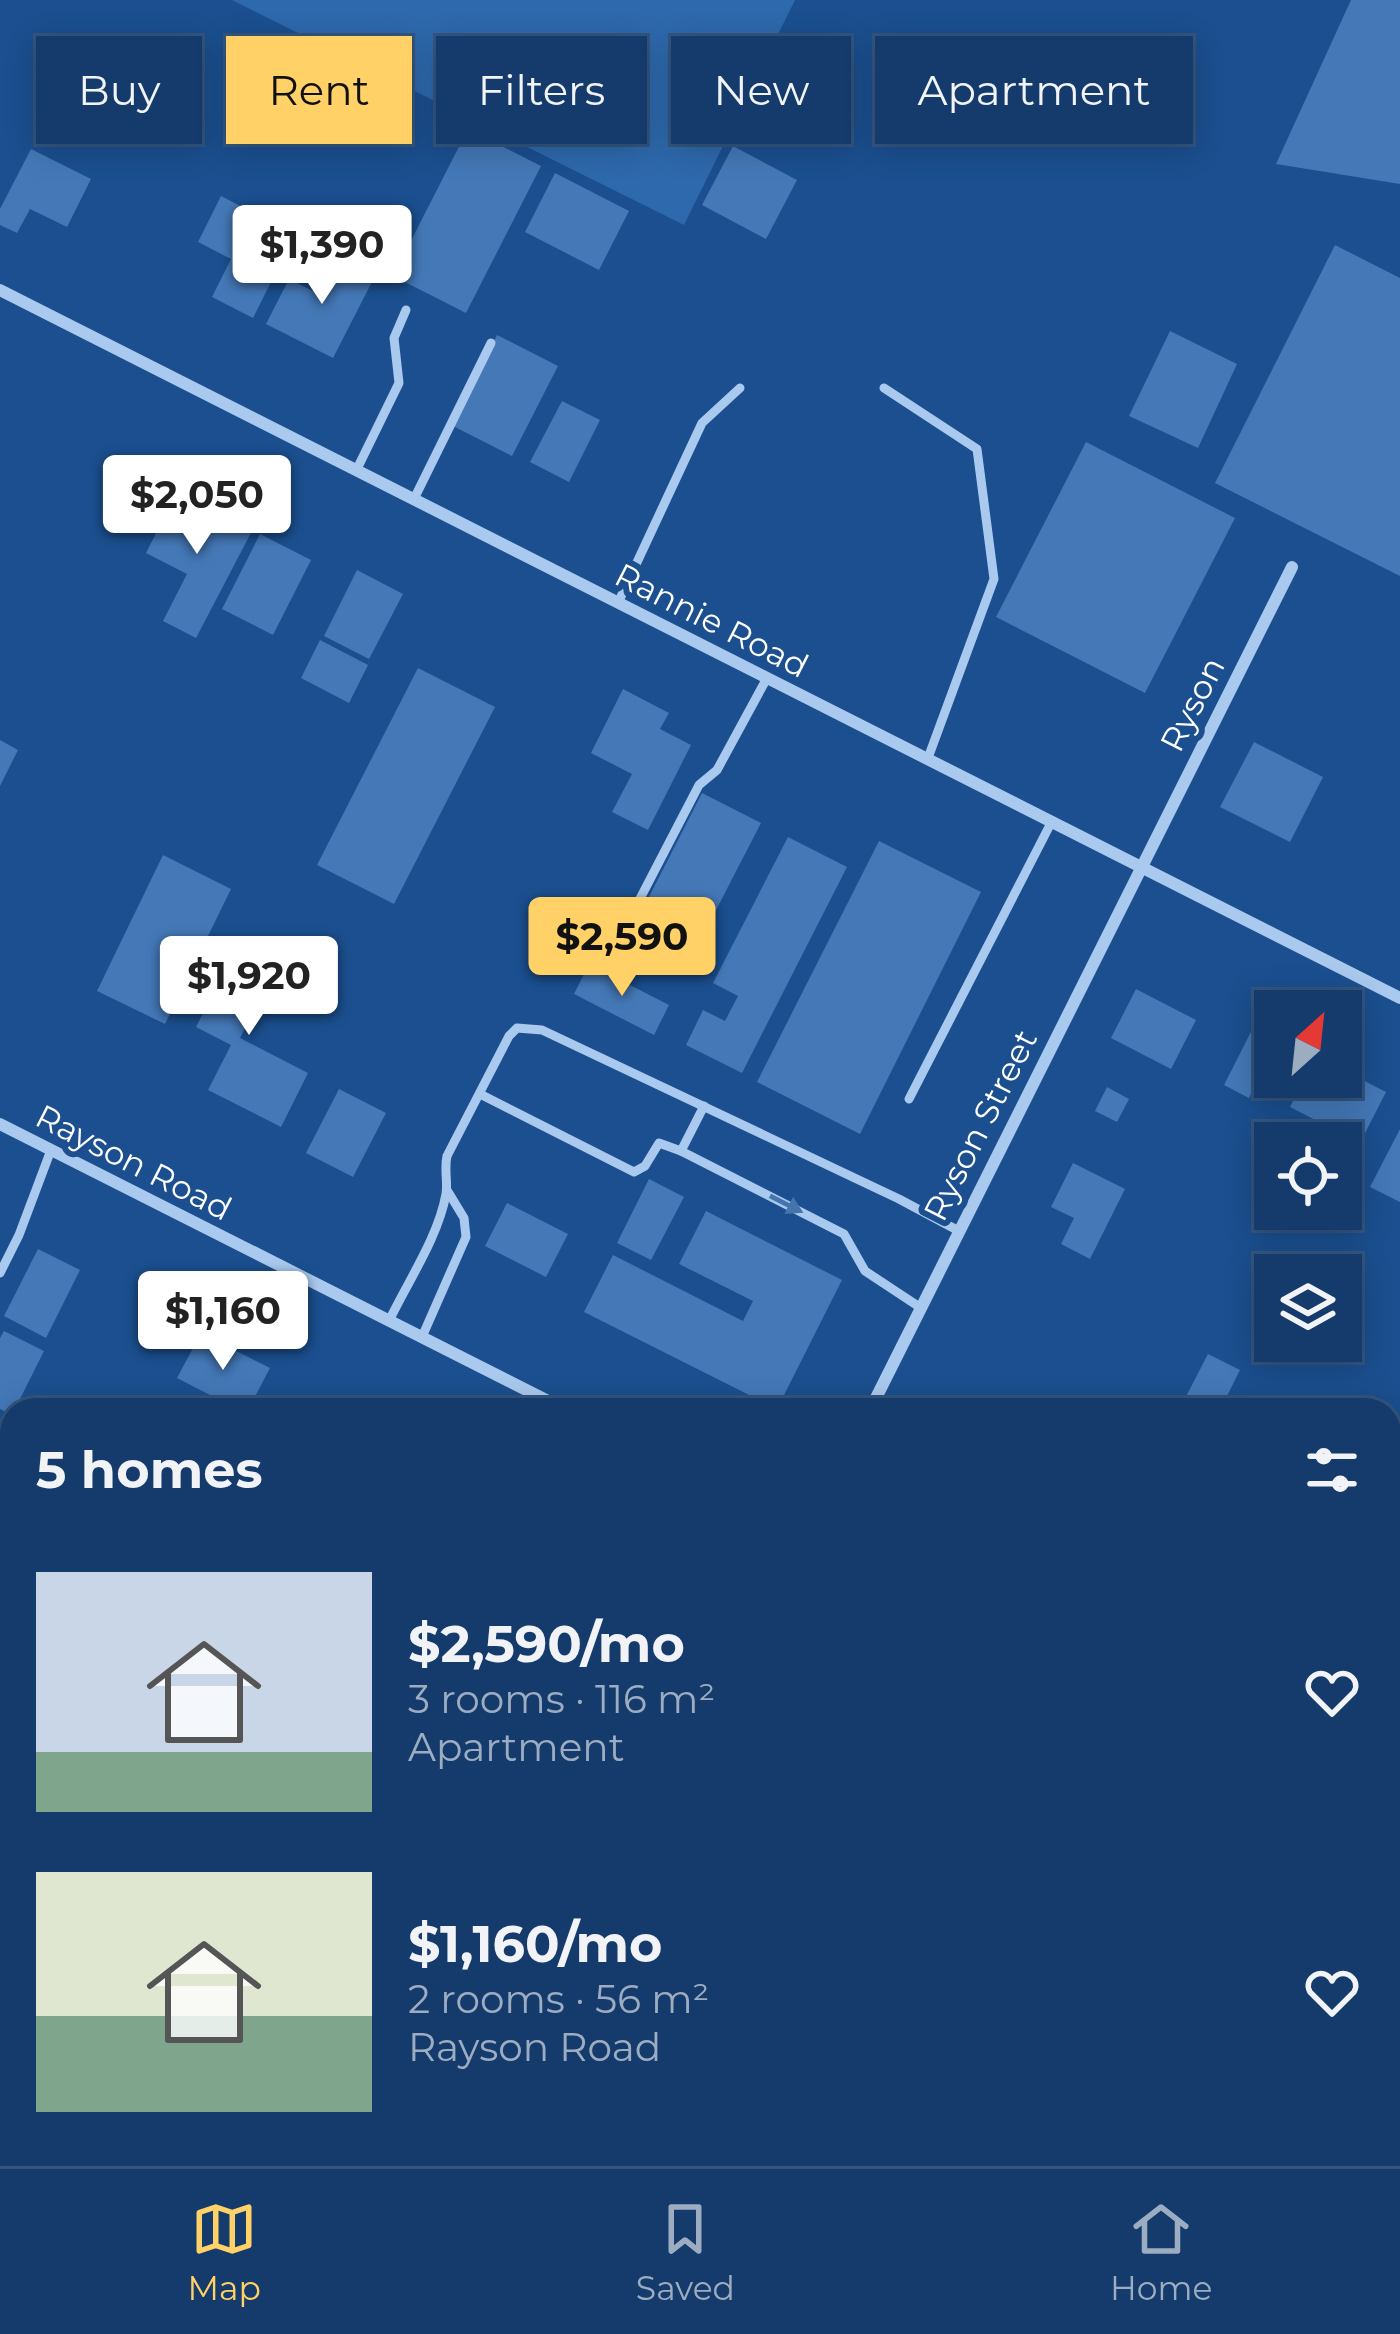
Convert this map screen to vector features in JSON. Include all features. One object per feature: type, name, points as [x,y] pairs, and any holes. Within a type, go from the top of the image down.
[{"type":"street","name":"Rannie Road","points":[[0,290],[1400,998]]},
{"type":"street","name":"Ryson","points":[[1141,865],[1292,567]]},
{"type":"street","name":"Ryson Street","points":[[875,1398],[1141,865]]},
{"type":"street","name":"Rayson Road","points":[[0,1124],[542,1398]]},
{"type":"lane","points":[[356,471],[399,383],[394,338],[406,310]]},
{"type":"lane","points":[[414,500],[491,344]]},
{"type":"lane","points":[[618,603],[702,423],[740,388]]},
{"type":"lane","points":[[884,388],[977,449],[994,579],[928,758]]},
{"type":"lane","points":[[635,968],[617,943],[699,785],[717,770],[767,677]]},
{"type":"lane","points":[[909,1099],[1052,821]]},
{"type":"lane","points":[[422,1337],[466,1238],[464,1218],[447,1190],[447,1156],[517,1028],[542,1030],[957,1230]]},
{"type":"lane","points":[[480,1094],[634,1172],[645,1166],[659,1143],[681,1151],[844,1234],[865,1271],[920,1308]]},
{"type":"lane","points":[[681,1151],[704,1106]]},
{"type":"lane","points":[[0,1273],[20,1235],[51,1150]]},
{"type":"lane","points":[[389,1321],[434,1230],[447,1190]]},
{"type":"shaded area","points":[[232,0],[795,0],[777,36],[671,36],[671,144],[724,144],[684,225],[521,144],[647,144],[647,36],[436,36],[436,102],[412,90],[412,36],[304,36]]},
{"type":"building","points":[[1351,0],[1400,0],[1400,184],[1276,164]]},
{"type":"building","points":[[460,144],[498,144],[541,166],[466,313],[393,276]]},
{"type":"building","points":[[733,146],[797,180],[766,239],[702,205]]},
{"type":"building","points":[[31,149],[91,179],[67,227],[30,209],[17,233],[0,225],[0,209]]},
{"type":"building","points":[[555,173],[629,211],[599,270],[525,232]]},
{"type":"building","points":[[221,196],[295,234],[253,318],[212,297],[231,259],[198,242]]},
{"type":"building","points":[[1335,245],[1400,278],[1400,576],[1215,483]]},
{"type":"building","points":[[334,255],[375,276],[333,358],[266,324],[289,279],[315,292]]},
{"type":"building","points":[[1170,331],[1237,364],[1198,448],[1129,416]]},
{"type":"building","points":[[497,335],[558,366],[512,456],[451,425]]},
{"type":"building","points":[[562,401],[600,420],[569,482],[530,462]]},
{"type":"building","points":[[1086,442],[1235,518],[1145,693],[996,617]]},
{"type":"building","points":[[178,490],[253,529],[196,638],[163,621],[187,574],[146,553]]},
{"type":"building","points":[[260,534],[311,560],[273,635],[222,609]]},
{"type":"building","points":[[357,570],[403,594],[369,659],[324,636]]},
{"type":"building","points":[[320,640],[368,665],[349,703],[301,678]]},
{"type":"building","points":[[418,668],[495,707],[394,904],[317,865]]},
{"type":"building","points":[[623,689],[669,713],[660,729],[691,745],[648,830],[612,812],[632,774],[591,753]]},
{"type":"building","points":[[0,740],[18,750],[0,786]]},
{"type":"building","points":[[1254,742],[1323,777],[1290,842],[1220,807]]},
{"type":"building","points":[[702,793],[761,823],[685,970],[627,940]]},
{"type":"building","points":[[788,837],[847,867],[742,1073],[686,1045],[703,1010],[725,1021],[738,996],[713,983]]},
{"type":"building","points":[[879,841],[981,892],[860,1134],[757,1082]]},
{"type":"building","points":[[163,855],[231,889],[165,1024],[97,991]]},
{"type":"building","points":[[242,936],[282,956],[240,1038],[308,1073],[281,1127],[208,1090],[231,1045],[196,1027]]},
{"type":"building","points":[[589,964],[669,1005],[654,1035],[574,994]]},
{"type":"building","points":[[1136,989],[1196,1020],[1171,1069],[1111,1038]]},
{"type":"building","points":[[1254,1026],[1254,1088],[1249,1098],[1224,1085]]},
{"type":"building","points":[[1362,1080],[1386,1092],[1362,1139],[1362,1122],[1319,1122],[1290,1107],[1294,1098],[1362,1098]]},
{"type":"building","points":[[1107,1087],[1129,1099],[1117,1122],[1095,1111]]},
{"type":"building","points":[[339,1089],[386,1113],[353,1177],[306,1153]]},
{"type":"building","points":[[1400,1129],[1400,1202],[1370,1187]]},
{"type":"building","points":[[1073,1163],[1125,1189],[1090,1259],[1061,1244],[1074,1218],[1051,1207]]},
{"type":"building","points":[[649,1179],[684,1197],[651,1260],[617,1243]]},
{"type":"building","points":[[507,1203],[568,1234],[546,1277],[485,1246]]},
{"type":"building","points":[[706,1211],[842,1280],[783,1398],[755,1398],[584,1312],[613,1255],[743,1321],[753,1301],[679,1264]]},
{"type":"building","points":[[38,1249],[80,1270],[46,1338],[4,1316]]},
{"type":"building","points":[[4,1331],[44,1351],[20,1398],[0,1398]]},
{"type":"building","points":[[201,1333],[270,1368],[254,1398],[216,1398],[177,1378]]},
{"type":"building","points":[[1208,1354],[1240,1370],[1226,1398],[1185,1398]]}]
